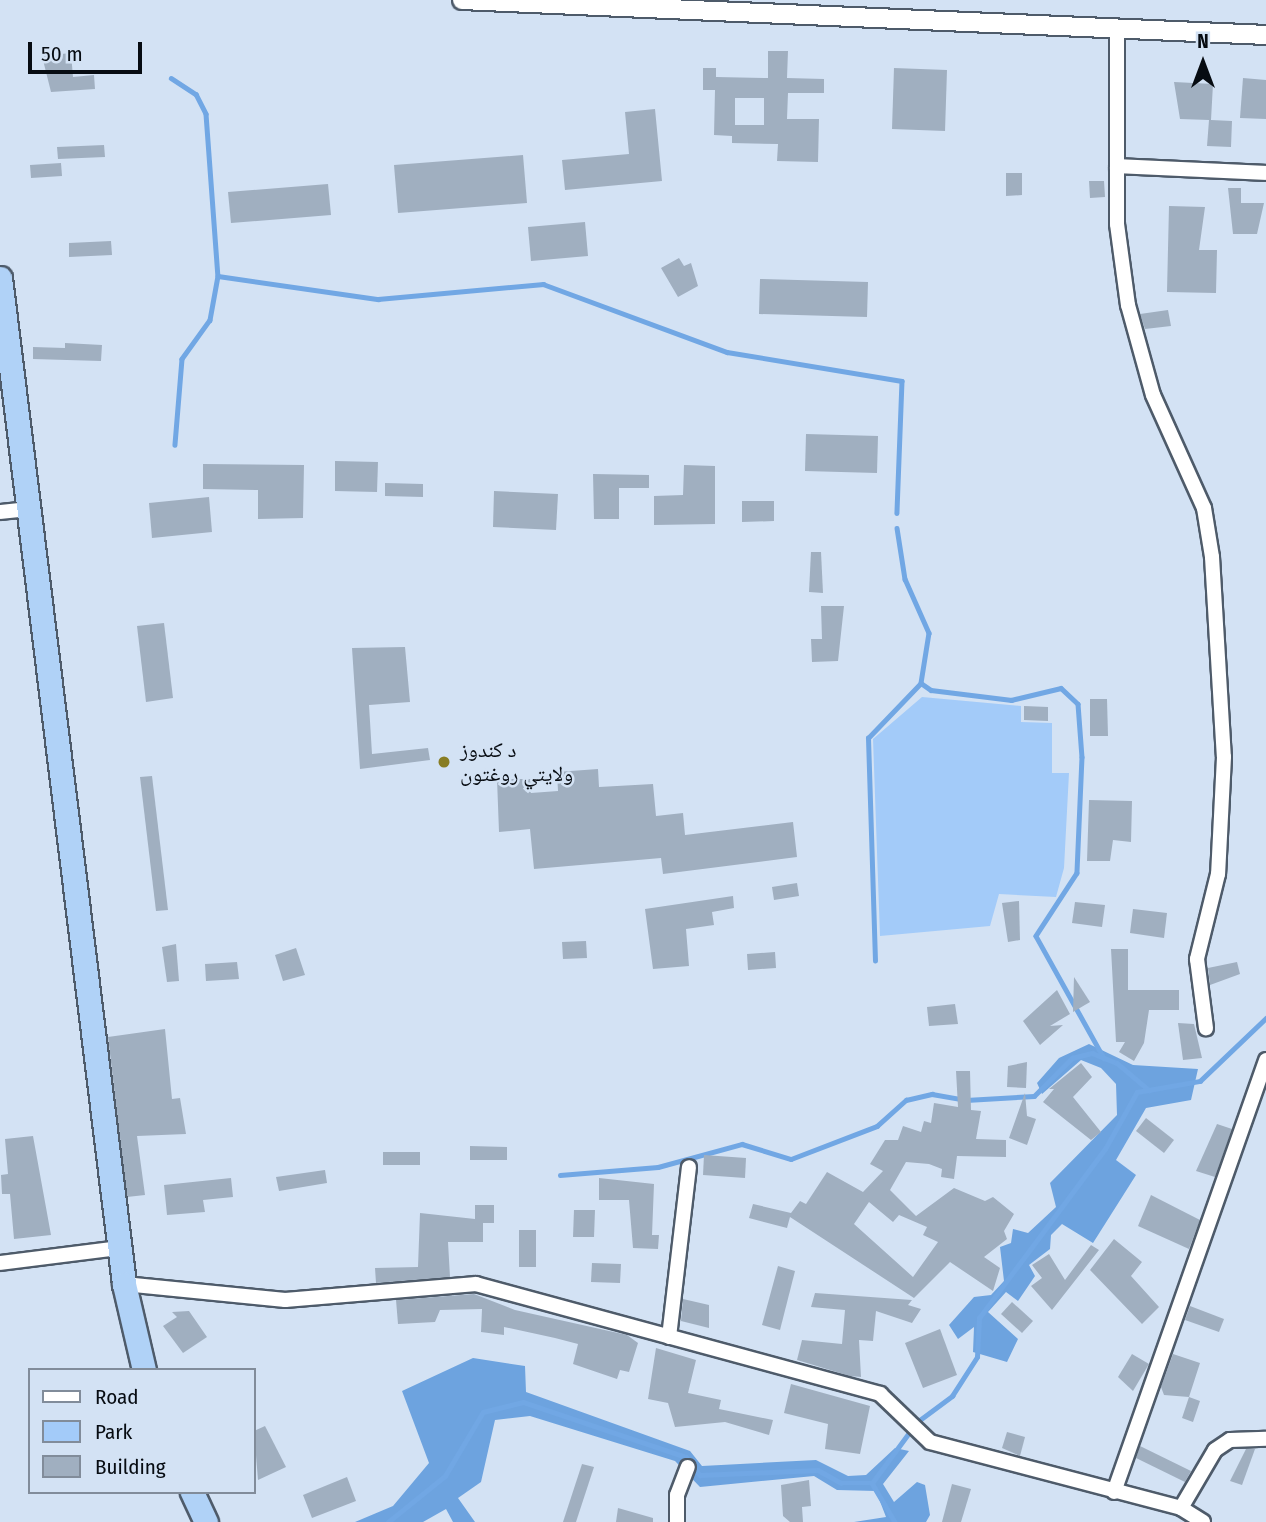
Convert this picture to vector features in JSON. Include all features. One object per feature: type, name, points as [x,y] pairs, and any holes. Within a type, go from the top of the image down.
[{"type":"highway","points":[[0,278],[31,509],[119,1248],[124,1284],[144,1368]]},
{"type":"highway","points":[[192,1494],[206,1522]]},
{"type":"street","points":[[462,0],[716,8],[1117,30],[1266,35]]},
{"type":"street","points":[[1117,30],[1117,224],[1137,346],[1204,508],[1212,557],[1224,757],[1218,874],[1196,959],[1206,1028]]},
{"type":"street","points":[[1117,166],[1266,173]]},
{"type":"street","points":[[0,512],[31,509]]},
{"type":"street","points":[[1114,1492],[1266,1060]]},
{"type":"street","points":[[669,1336],[689,1167]]},
{"type":"street","points":[[0,1263],[119,1248]]},
{"type":"street","points":[[124,1284],[285,1300],[476,1284],[880,1394],[930,1442],[1181,1508],[1203,1522]]},
{"type":"street","points":[[1181,1508],[1216,1450],[1230,1440],[1266,1440]]},
{"type":"street","points":[[677,1522],[677,1495],[688,1467]]},
{"type":"green space","points":[[922,697],[1021,706],[1021,722],[1052,723],[1052,773],[1069,773],[1064,868],[1056,897],[999,894],[990,926],[880,936],[873,739]]},
{"type":"shaded area","points":[[1089,1044],[1133,1065],[1198,1069],[1191,1100],[1146,1108],[1116,1160],[1136,1175],[1093,1243],[1062,1224],[1051,1235],[1050,1249],[1029,1265],[1035,1276],[1018,1301],[1006,1292],[988,1312],[1018,1339],[1007,1362],[973,1352],[974,1327],[958,1339],[949,1325],[974,1297],[991,1295],[1004,1281],[1000,1247],[1011,1243],[1013,1229],[1028,1233],[1056,1207],[1050,1183],[1117,1115],[1116,1084],[1101,1068],[1081,1060],[1042,1094],[1037,1083],[1059,1058]]},
{"type":"shaded area","points":[[473,1358],[525,1366],[526,1392],[690,1451],[702,1466],[816,1460],[848,1476],[866,1475],[895,1448],[909,1451],[883,1484],[894,1502],[917,1482],[925,1485],[930,1515],[926,1522],[854,1522],[886,1517],[876,1491],[837,1490],[814,1476],[700,1487],[675,1461],[530,1416],[495,1420],[481,1482],[458,1498],[475,1522],[453,1522],[446,1509],[423,1522],[355,1522],[393,1506],[429,1463],[402,1391]]},
{"type":"building","points":[[768,51],[788,51],[787,78],[824,79],[824,93],[788,93],[787,119],[819,119],[818,162],[777,161],[778,144],[732,143],[732,136],[714,135],[715,90],[703,90],[703,68],[716,68],[716,77],[768,78]],"holes":[[[735,98],[764,98],[764,125],[735,125]]]},
{"type":"building","points":[[71,53],[73,77],[94,75],[95,89],[51,92],[42,56]]},
{"type":"building","points":[[894,68],[947,70],[945,131],[892,129]]},
{"type":"building","points":[[1243,78],[1266,80],[1266,119],[1240,118]]},
{"type":"building","points":[[1174,82],[1213,84],[1211,120],[1232,121],[1231,147],[1207,146],[1209,120],[1180,119]]},
{"type":"building","points":[[655,109],[662,181],[565,190],[562,160],[629,154],[625,112]]},
{"type":"building","points":[[104,145],[105,157],[58,159],[57,147]]},
{"type":"building","points":[[523,155],[527,203],[398,213],[394,165]]},
{"type":"building","points":[[61,163],[62,176],[31,178],[30,165]]},
{"type":"building","points":[[1006,173],[1022,173],[1022,195],[1006,196]]},
{"type":"building","points":[[1089,181],[1104,181],[1105,197],[1090,198]]},
{"type":"building","points":[[328,184],[331,215],[231,223],[228,192]]},
{"type":"building","points":[[1228,188],[1241,188],[1241,203],[1264,203],[1257,234],[1233,234]]},
{"type":"building","points":[[1169,206],[1205,207],[1199,250],[1217,250],[1216,293],[1167,292]]},
{"type":"building","points":[[585,222],[588,256],[531,261],[528,227]]},
{"type":"building","points":[[111,241],[112,255],[69,257],[69,243]]},
{"type":"building","points":[[679,258],[684,266],[691,263],[698,286],[678,297],[661,268]]},
{"type":"building","points":[[760,279],[868,282],[867,317],[759,314]]},
{"type":"building","points":[[1168,310],[1171,326],[1145,329],[1140,314]]},
{"type":"building","points":[[65,343],[102,345],[101,361],[33,359],[33,347],[65,348]]},
{"type":"building","points":[[806,434],[878,436],[877,473],[805,471]]},
{"type":"building","points":[[335,461],[378,462],[377,492],[335,491]]},
{"type":"building","points":[[203,464],[304,465],[303,518],[258,519],[258,490],[203,489]]},
{"type":"building","points":[[684,465],[715,466],[715,524],[654,525],[654,496],[683,495]]},
{"type":"building","points":[[593,474],[649,475],[649,488],[619,488],[619,519],[594,519]]},
{"type":"building","points":[[385,483],[423,484],[423,497],[385,496]]},
{"type":"building","points":[[494,491],[558,494],[556,530],[493,527]]},
{"type":"building","points":[[209,497],[212,532],[152,538],[149,503]]},
{"type":"building","points":[[742,501],[774,501],[774,521],[742,522]]},
{"type":"building","points":[[811,552],[821,552],[823,593],[809,592]]},
{"type":"building","points":[[821,606],[844,606],[838,661],[812,662],[811,639],[822,639]]},
{"type":"building","points":[[164,623],[173,698],[146,702],[137,626]]},
{"type":"building","points":[[405,647],[410,702],[369,705],[372,754],[428,748],[430,760],[360,769],[352,648]]},
{"type":"building","points":[[1090,699],[1107,699],[1108,736],[1090,736]]},
{"type":"building","points":[[1024,706],[1048,707],[1048,721],[1024,720]]},
{"type":"building","points":[[598,769],[599,787],[653,784],[656,816],[683,813],[685,835],[793,822],[797,857],[663,874],[661,858],[534,869],[530,829],[499,832],[497,779],[531,779],[531,793],[558,791],[557,772]]},
{"type":"building","points":[[152,776],[168,910],[156,911],[140,777]]},
{"type":"building","points":[[1089,800],[1132,801],[1131,842],[1113,840],[1110,861],[1087,861]]},
{"type":"building","points":[[797,883],[799,896],[774,900],[772,887]]},
{"type":"building","points":[[733,896],[734,908],[712,912],[714,925],[686,929],[689,966],[653,969],[645,909]]},
{"type":"building","points":[[1019,901],[1020,940],[1008,942],[1002,903]]},
{"type":"building","points":[[1075,902],[1105,905],[1102,927],[1072,923]]},
{"type":"building","points":[[1133,909],[1167,913],[1164,938],[1130,933]]},
{"type":"building","points":[[586,941],[587,958],[563,959],[562,942]]},
{"type":"building","points":[[176,944],[179,981],[167,982],[162,947]]},
{"type":"building","points":[[296,948],[305,975],[283,981],[275,955]]},
{"type":"building","points":[[1111,949],[1128,949],[1128,990],[1179,990],[1179,1010],[1149,1010],[1144,1043],[1134,1061],[1119,1052],[1125,1042],[1116,1042]]},
{"type":"building","points":[[775,952],[776,968],[748,970],[747,954]]},
{"type":"building","points":[[237,962],[239,979],[206,981],[205,964]]},
{"type":"building","points":[[1237,962],[1240,974],[1210,985],[1208,968]]},
{"type":"building","points":[[1074,977],[1090,1002],[1073,1012]]},
{"type":"building","points":[[1057,990],[1070,1014],[1050,1026],[1063,1025],[1040,1045],[1023,1021]]},
{"type":"building","points":[[955,1004],[958,1024],[929,1026],[927,1007]]},
{"type":"building","points":[[1178,1023],[1194,1024],[1202,1058],[1183,1060]]},
{"type":"building","points":[[165,1029],[172,1099],[180,1098],[186,1134],[137,1136],[145,1195],[127,1197],[108,1037]]},
{"type":"building","points":[[1027,1062],[1026,1088],[1007,1087],[1008,1066]]},
{"type":"building","points":[[1081,1063],[1092,1077],[1073,1097],[1101,1132],[1091,1140],[1043,1102],[1054,1089],[1049,1089]]},
{"type":"building","points":[[956,1071],[970,1071],[971,1110],[981,1111],[976,1139],[1006,1140],[1006,1157],[957,1156],[954,1179],[941,1177],[942,1169],[929,1164],[906,1162],[890,1190],[916,1216],[954,1188],[985,1201],[993,1197],[1014,1214],[1004,1231],[1007,1239],[984,1257],[1000,1268],[993,1291],[950,1262],[914,1298],[790,1217],[787,1228],[749,1218],[753,1204],[791,1213],[800,1201],[806,1204],[827,1172],[863,1192],[883,1171],[870,1164],[885,1140],[898,1140],[903,1126],[921,1132],[924,1121],[931,1123],[934,1103],[958,1107]],"holes":[[[869,1202],[893,1222],[899,1215],[927,1227],[923,1235],[938,1242],[913,1277],[854,1224]]]},
{"type":"building","points":[[1025,1093],[1027,1116],[1036,1119],[1027,1145],[1009,1138]]},
{"type":"building","points":[[1146,1118],[1174,1140],[1164,1153],[1136,1131]]},
{"type":"building","points":[[1217,1124],[1232,1129],[1215,1177],[1196,1171]]},
{"type":"building","points":[[33,1136],[51,1235],[14,1239],[10,1194],[2,1194],[1,1175],[8,1174],[5,1139]]},
{"type":"building","points":[[470,1146],[507,1147],[507,1160],[470,1160]]},
{"type":"building","points":[[383,1152],[420,1152],[420,1165],[383,1165]]},
{"type":"building","points":[[704,1155],[746,1158],[745,1178],[703,1175]]},
{"type":"building","points":[[325,1170],[327,1183],[279,1191],[276,1177]]},
{"type":"building","points":[[231,1178],[233,1197],[203,1200],[205,1212],[167,1215],[164,1185]]},
{"type":"building","points":[[599,1178],[654,1184],[652,1235],[659,1235],[658,1249],[633,1248],[629,1200],[599,1200]]},
{"type":"building","points":[[1151,1195],[1200,1220],[1189,1249],[1138,1226]]},
{"type":"building","points":[[475,1205],[494,1205],[494,1223],[483,1223],[483,1242],[448,1242],[450,1277],[376,1283],[375,1268],[418,1267],[420,1213],[475,1219]]},
{"type":"building","points":[[574,1210],[595,1210],[594,1237],[573,1237]]},
{"type":"building","points":[[519,1230],[536,1230],[536,1267],[519,1267]]},
{"type":"building","points":[[1114,1239],[1142,1262],[1131,1276],[1159,1307],[1142,1324],[1090,1270]]},
{"type":"building","points":[[1091,1245],[1099,1250],[1052,1310],[1031,1286],[1042,1278],[1032,1265],[1049,1254],[1065,1280]]},
{"type":"building","points":[[592,1263],[621,1264],[620,1283],[591,1282]]},
{"type":"building","points":[[778,1266],[795,1271],[780,1330],[762,1325]]},
{"type":"building","points":[[815,1293],[912,1300],[908,1305],[921,1309],[912,1323],[876,1311],[873,1341],[859,1340],[861,1377],[850,1376],[797,1360],[802,1340],[842,1344],[845,1310],[811,1307]]},
{"type":"building","points":[[474,1294],[515,1310],[627,1335],[638,1343],[629,1372],[620,1370],[617,1379],[573,1364],[578,1344],[504,1327],[504,1335],[481,1332],[482,1309],[440,1310],[435,1322],[398,1324],[396,1300]]},
{"type":"building","points":[[683,1299],[709,1305],[709,1328],[681,1321]]},
{"type":"building","points":[[1012,1302],[1033,1321],[1022,1333],[1001,1314]]},
{"type":"building","points":[[1190,1306],[1224,1319],[1219,1332],[1185,1320]]},
{"type":"building","points":[[189,1311],[207,1337],[183,1353],[163,1326],[177,1317],[172,1312]]},
{"type":"building","points":[[940,1329],[957,1375],[923,1388],[905,1343]]},
{"type":"building","points":[[656,1348],[696,1360],[688,1393],[721,1400],[719,1409],[773,1420],[769,1435],[725,1422],[675,1427],[668,1403],[648,1399]]},
{"type":"building","points":[[1132,1354],[1149,1364],[1133,1391],[1118,1377]]},
{"type":"building","points":[[1173,1354],[1200,1363],[1189,1397],[1164,1395],[1161,1387]]},
{"type":"building","points":[[791,1384],[870,1406],[860,1454],[825,1449],[828,1424],[784,1413]]},
{"type":"building","points":[[1189,1397],[1200,1401],[1193,1422],[1182,1418]]},
{"type":"building","points":[[265,1426],[286,1467],[258,1480],[256,1456],[256,1430]]},
{"type":"building","points":[[1007,1432],[1025,1437],[1020,1456],[1002,1448]]},
{"type":"building","points":[[1140,1446],[1191,1471],[1185,1482],[1136,1458]]},
{"type":"building","points":[[1246,1449],[1255,1449],[1242,1485],[1230,1481]]},
{"type":"building","points":[[582,1464],[594,1467],[576,1522],[563,1522]]},
{"type":"building","points":[[347,1477],[356,1501],[312,1518],[303,1495]]},
{"type":"building","points":[[809,1480],[811,1506],[802,1507],[803,1522],[790,1522],[783,1516],[781,1485]]},
{"type":"building","points":[[952,1484],[971,1489],[961,1522],[942,1522]]},
{"type":"building","points":[[618,1508],[653,1518],[653,1522],[616,1522]]},
{"type":"waterway","points":[[171,78],[196,94],[206,114],[218,276],[210,320],[182,359],[175,445]]},
{"type":"waterway","points":[[218,276],[378,299],[543,284],[727,352],[902,381],[897,513]]},
{"type":"waterway","points":[[897,528],[905,579],[929,633],[921,683],[931,690],[1011,700],[1061,688],[1078,704],[1082,757],[1077,873],[1036,936],[1104,1058]]},
{"type":"waterway","points":[[875,961],[868,738],[921,683]]},
{"type":"waterway","points":[[872,1483],[917,1422],[952,1396],[977,1357],[979,1318],[1105,1149],[1137,1092],[1200,1081],[1266,1018]]},
{"type":"waterway","points":[[560,1175],[658,1167],[742,1144],[791,1159],[877,1126],[906,1100],[932,1094],[966,1100],[1034,1096],[1072,1058],[1092,1053],[1117,1063],[1149,1090]]},
{"type":"waterway","points":[[388,1522],[445,1476],[483,1412],[523,1402],[686,1457],[700,1475],[818,1470],[841,1483],[872,1483],[895,1522]]},
{"type":"place","name":"د کندوز ولایتي روغتون","points":[[444,762]]}]
